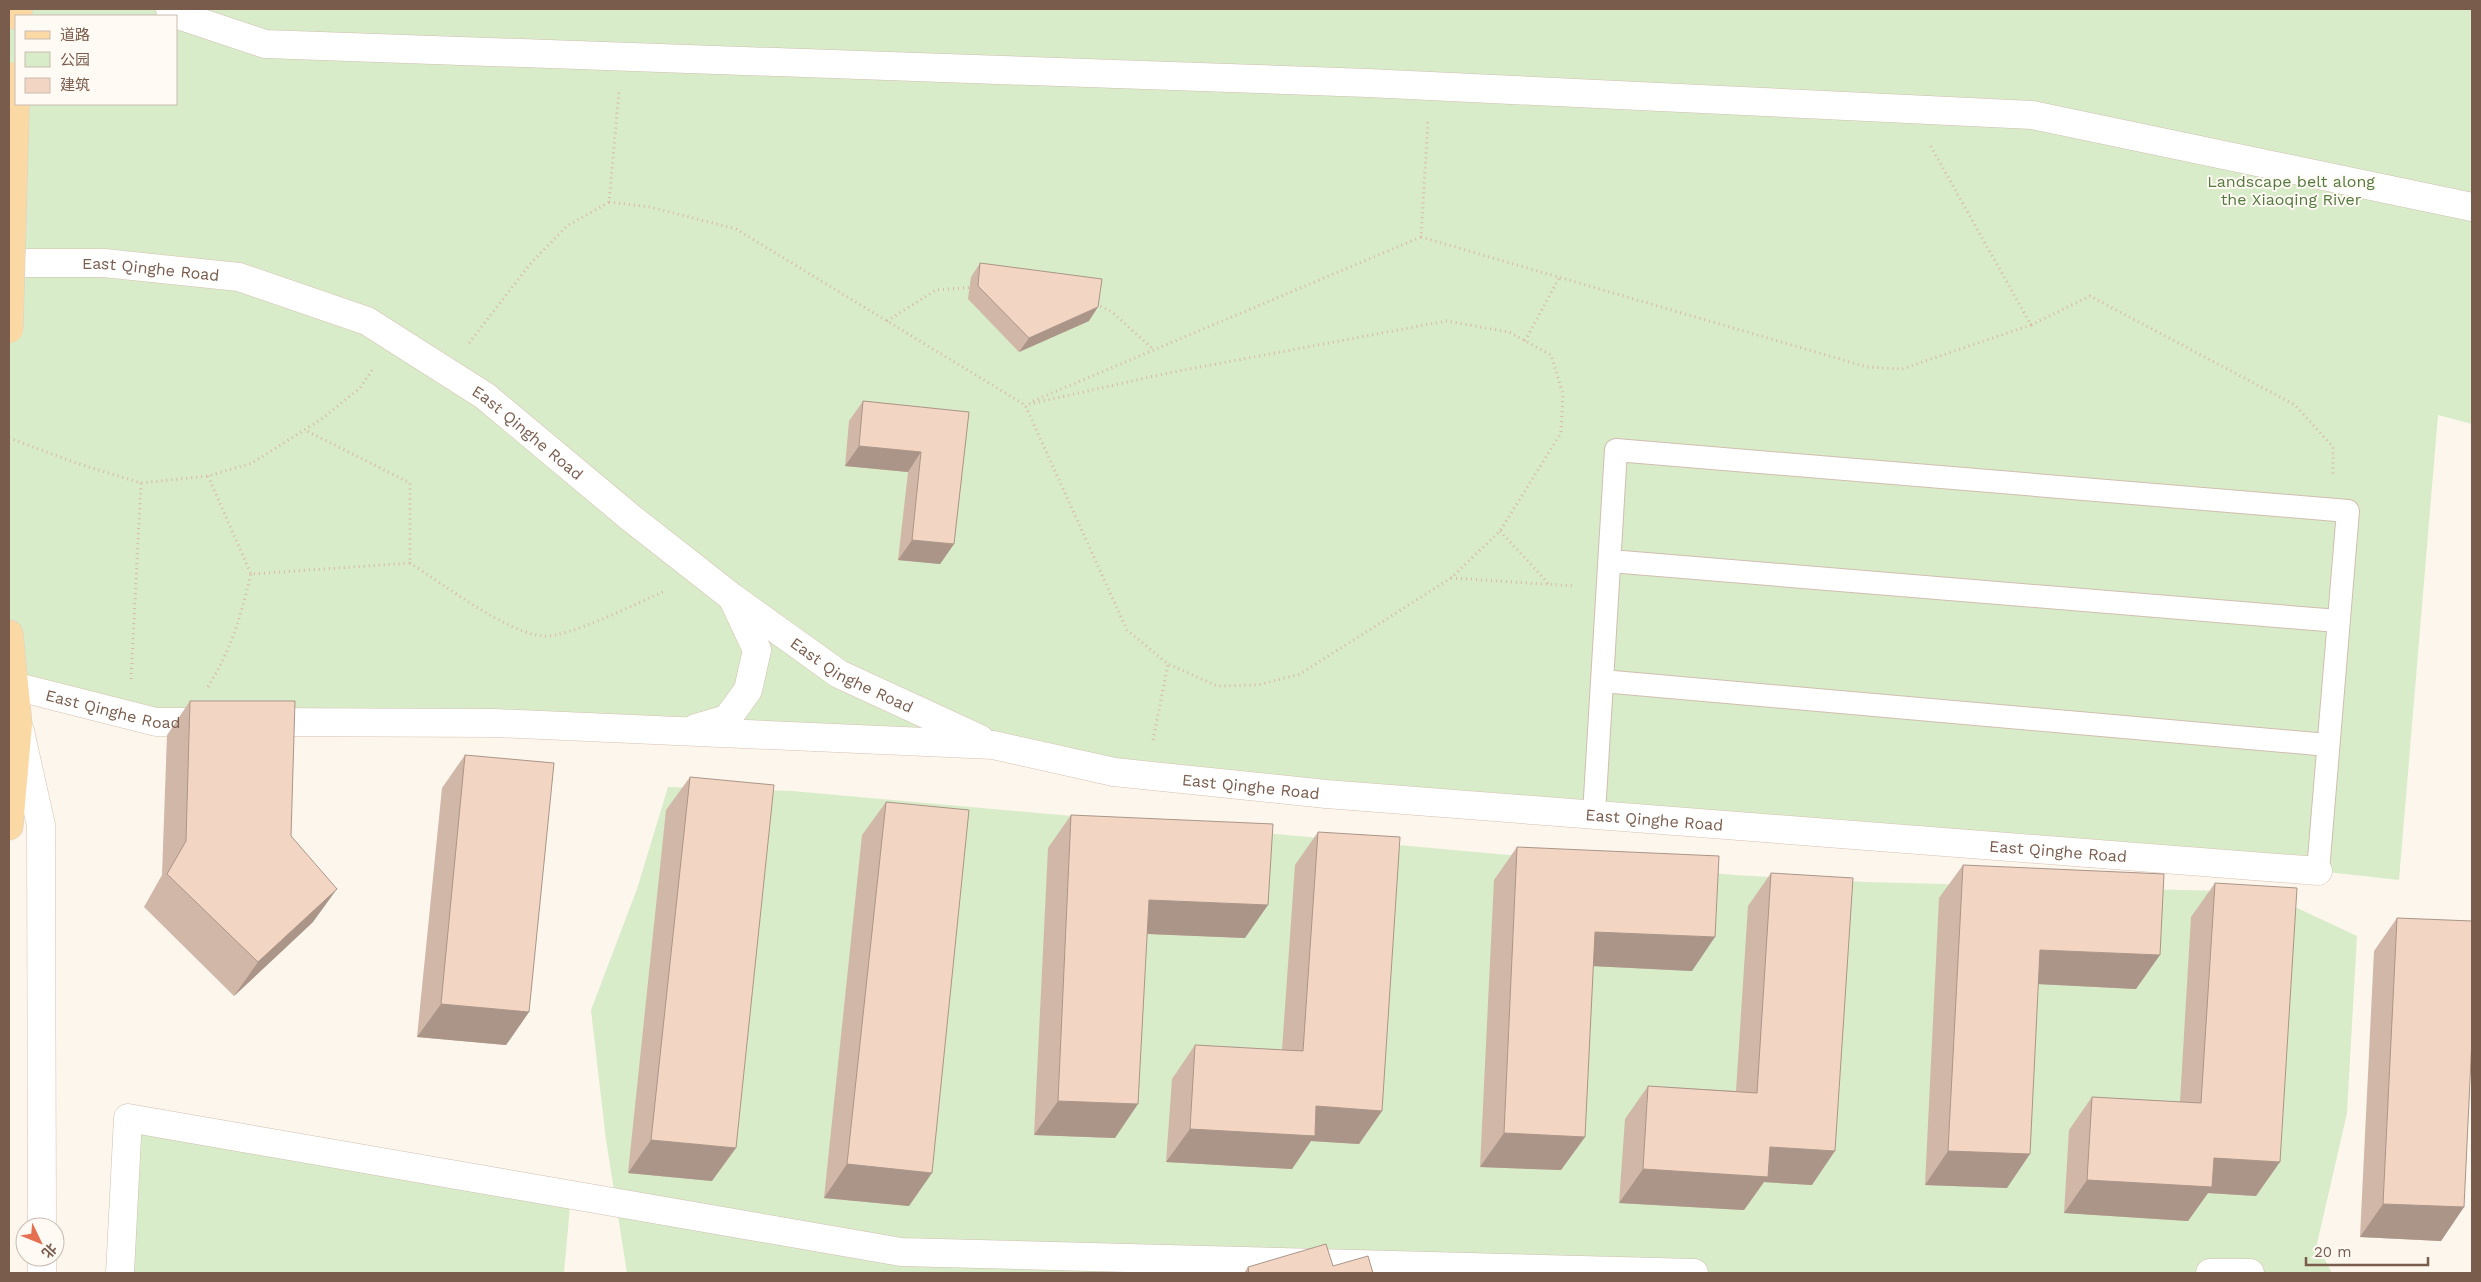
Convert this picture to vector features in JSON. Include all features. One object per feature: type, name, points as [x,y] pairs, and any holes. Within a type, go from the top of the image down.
[{"type":"main road","points":[[9,329],[15,105]]},
{"type":"main road","points":[[9,634],[18,724],[9,826]]},
{"type":"street","points":[[170,9],[175,14],[265,44],[1430,86],[2032,115],[2472,206]]},
{"type":"street","name":"East Qinghe Road","points":[[9,262],[104,263],[239,277],[367,321],[485,396],[733,598],[839,674],[993,744]]},
{"type":"street","points":[[685,731],[726,719],[748,690],[757,650],[733,598]]},
{"type":"street","name":"East Qinghe Road","points":[[14,686],[156,722],[495,723],[993,744],[1114,772],[1326,794],[2318,871]]},
{"type":"street","points":[[18,724],[41,825],[42,1217]]},
{"type":"street","points":[[120,1273],[128,1118],[901,1252],[1694,1273]]},
{"type":"street","points":[[2210,1273],[2250,1273]]},
{"type":"lane","points":[[1594,814],[1616,450],[2348,511],[2318,871]]},
{"type":"lane","points":[[1610,561],[2338,621]]},
{"type":"lane","points":[[1602,681],[2328,746]]},
{"type":"path","points":[[609,202],[622,57]]},
{"type":"path","points":[[1421,238],[1430,86]]},
{"type":"path","points":[[1910,110],[2031,325]]},
{"type":"path","points":[[447,371],[531,263],[567,226],[609,202],[650,208],[736,229],[1025,405],[1126,630],[1168,664],[1217,686],[1258,685],[1300,674],[1451,578],[1500,531],[1561,433],[1563,394],[1552,355],[1509,332],[1446,321],[1168,373],[1025,405]]},
{"type":"path","points":[[1025,405],[1421,238],[1867,367],[1902,369],[2031,325],[2090,296],[2295,405],[2333,447],[2332,510]]},
{"type":"path","points":[[1526,341],[1559,278]]},
{"type":"path","points":[[887,321],[936,290],[979,288]]},
{"type":"path","points":[[1092,302],[1112,312],[1154,350]]},
{"type":"path","points":[[9,438],[76,464],[141,483],[208,476],[252,463],[305,430],[360,388],[394,338]]},
{"type":"path","points":[[305,430],[410,482],[410,563]]},
{"type":"path","points":[[186,722],[223,662],[237,630],[251,574],[208,476]]},
{"type":"path","points":[[129,715],[141,483]]},
{"type":"path","points":[[1500,531],[1549,584]]},
{"type":"path","points":[[251,574],[410,563],[515,630],[545,636],[575,629],[704,575]]},
{"type":"path","points":[[1451,578],[1608,588]]},
{"type":"path","points":[[1146,776],[1168,664]]},
{"type":"green space","name":"Landscape belt along the Xiaoqing River","points":[[9,9],[2472,9],[2472,424],[2438,415],[2399,880],[2318,871],[1594,814],[993,745],[156,722],[9,683]]},
{"type":"green space","points":[[668,787],[792,791],[1735,875],[1866,882],[2263,892],[2357,936],[2347,1113],[2317,1244],[2332,1273],[627,1273],[606,1140],[591,1010],[637,889]]},
{"type":"green space","points":[[128,1118],[571,1195],[564,1273],[120,1273]]},
{"type":"building","points":[[980,263],[1102,279],[1098,307],[1029,338],[978,286]]},
{"type":"building","points":[[863,401],[969,412],[954,544],[912,540],[921,452],[859,446]]},
{"type":"building","points":[[190,701],[295,701],[291,836],[337,889],[258,962],[167,874],[186,841]]},
{"type":"building","points":[[465,755],[554,763],[529,1012],[441,1004]]},
{"type":"building","points":[[690,777],[774,785],[736,1148],[651,1140]]},
{"type":"building","points":[[886,802],[969,810],[932,1173],[847,1164]]},
{"type":"building","points":[[1071,815],[1273,824],[1268,905],[1149,900],[1138,1104],[1058,1101]]},
{"type":"building","points":[[1318,832],[1400,837],[1382,1111],[1316,1106],[1315,1136],[1190,1129],[1195,1045],[1303,1051]]},
{"type":"building","points":[[1517,847],[1719,856],[1715,937],[1595,932],[1585,1137],[1504,1133]]},
{"type":"building","points":[[1963,865],[2164,874],[2160,955],[2040,950],[2030,1154],[1948,1151]]},
{"type":"building","points":[[1771,873],[1853,878],[1835,1151],[1770,1147],[1768,1177],[1643,1169],[1648,1086],[1757,1093]]},
{"type":"building","points":[[2215,883],[2297,888],[2280,1162],[2214,1158],[2212,1187],[2087,1180],[2092,1097],[2201,1103]]},
{"type":"building","points":[[2397,918],[2472,921],[2472,1038],[2464,1207],[2383,1204]]},
{"type":"building","points":[[1326,1244],[1333,1266],[1368,1256],[1373,1273],[1249,1273],[1248,1267]]}]
